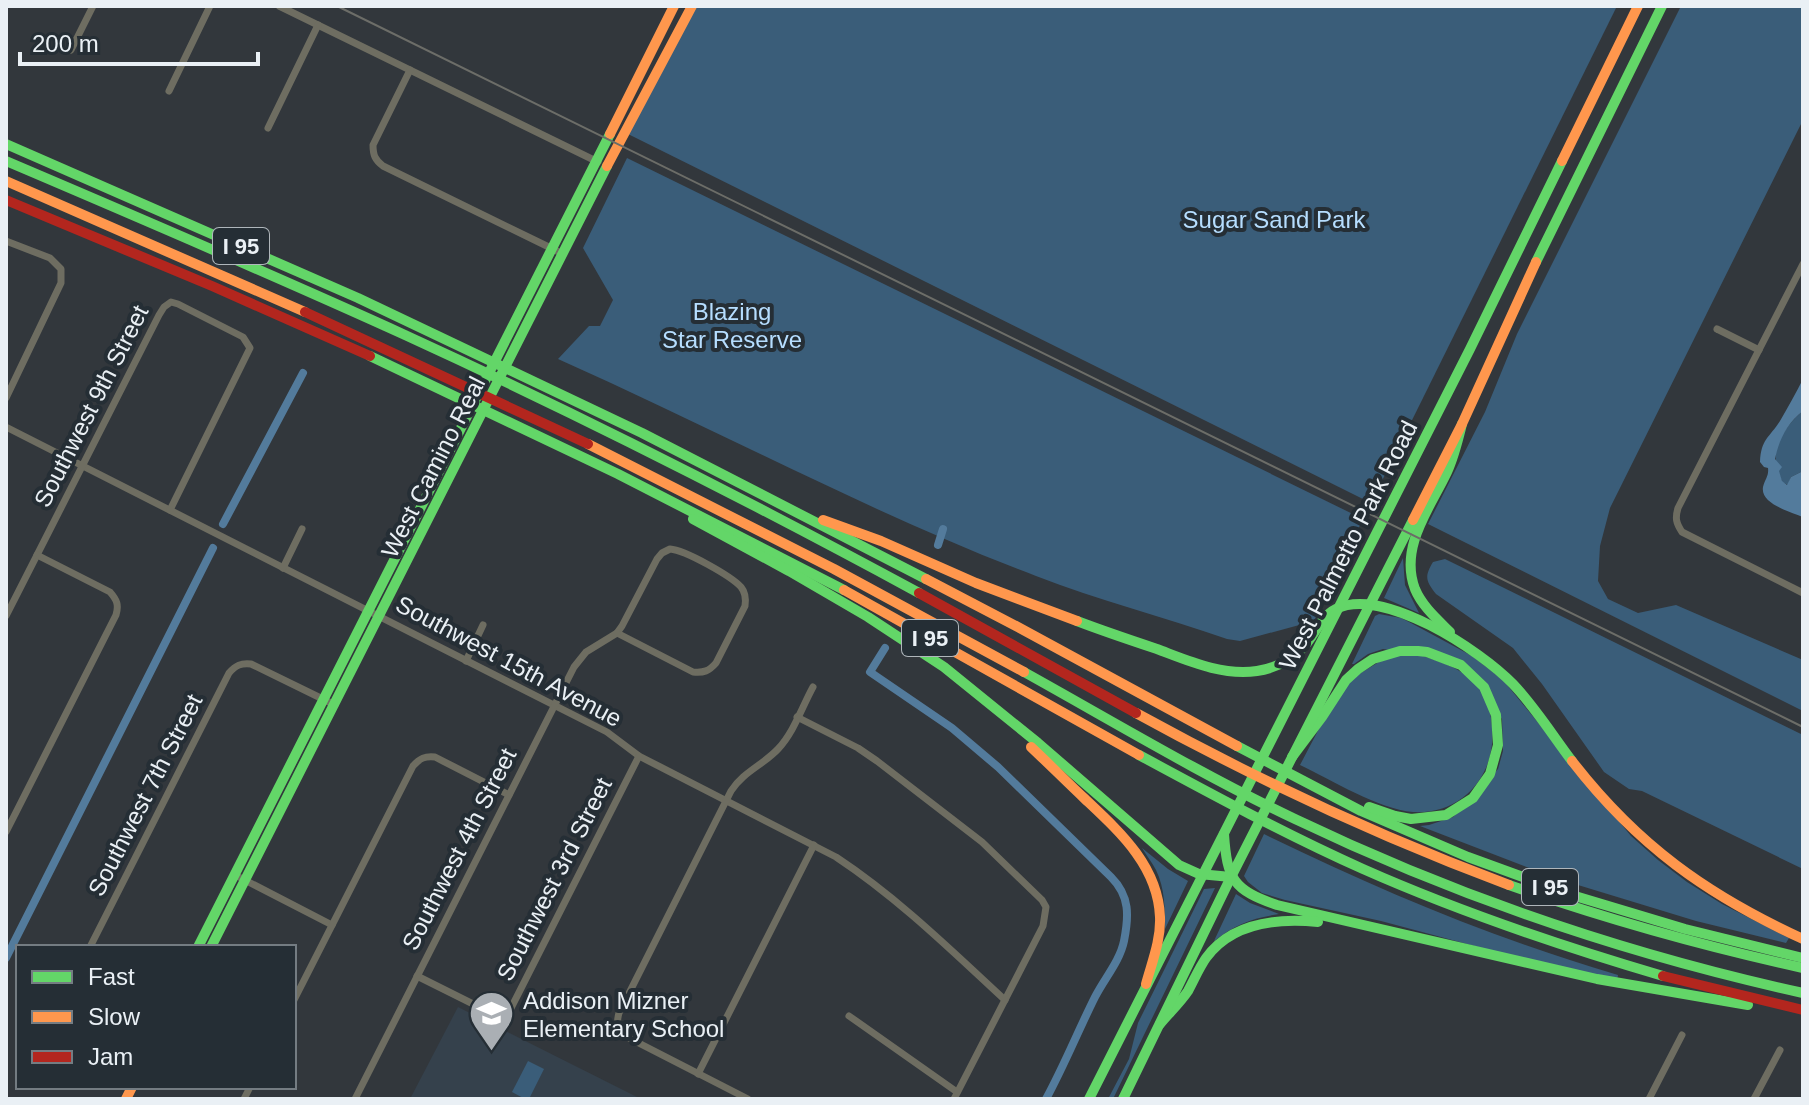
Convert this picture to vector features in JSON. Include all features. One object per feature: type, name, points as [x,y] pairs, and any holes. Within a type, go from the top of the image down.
[{"type":"main road","name":"West Camino Real","points":[[558,252],[674,6]]},
{"type":"main road","name":"West Camino Real","points":[[212,945],[240,878],[558,252],[692,6]]},
{"type":"main road","name":"West Palmetto Park Road","points":[[1089,1099],[1470,349],[1638,6]]},
{"type":"main road","name":"West Palmetto Park Road","points":[[1123,1099],[1231,877],[1462,424],[1546,240],[1662,6]]},
{"type":"main road","points":[[1596,91],[1615,101]]},
{"type":"main road","name":"I 95","points":[[6,144],[292,268],[642,433],[1029,633],[1335,799],[1414,835],[1602,905],[1803,958]]},
{"type":"main road","points":[[6,161],[287,282],[521,390],[790,525],[1237,767],[1319,807],[1422,852],[1531,893],[1683,939],[1803,968]]},
{"type":"main road","points":[[6,181],[262,291],[513,407],[700,500],[845,575],[1227,784],[1287,823],[1544,922],[1670,961],[1803,993]]},
{"type":"main road","name":"I 95","points":[[6,200],[219,288],[506,420],[689,509],[831,583],[1220,799],[1287,823],[1371,872],[1466,912],[1589,955],[1698,986],[1803,1010]]},
{"type":"main road","points":[[1462,424],[1450,468],[1411,544],[1409,566],[1416,593],[1438,621],[1501,671],[1586,779],[1643,841],[1706,888],[1803,939]]},
{"type":"main road","points":[[636,484],[707,528],[789,571],[910,643],[1009,719],[1189,872],[1231,877]]},
{"type":"main road","points":[[797,512],[855,529],[964,578],[1059,615],[1228,672],[1276,666],[1290,659],[1312,637],[1325,616],[1338,609],[1370,603],[1409,616],[1474,652]]},
{"type":"main road","points":[[1292,757],[1342,683],[1363,665],[1384,655],[1416,650],[1444,656],[1470,671],[1490,697],[1499,730],[1499,748],[1494,764],[1478,792],[1466,804],[1450,812],[1432,818],[1406,819],[1308,784]]},
{"type":"main road","points":[[1009,719],[1029,745],[1122,835],[1145,864],[1156,892],[1160,921],[1146,984]]},
{"type":"main road","points":[[1319,807],[1414,835]]},
{"type":"main road","points":[[1224,834],[1231,877],[1252,894],[1277,905],[1597,979],[1724,1002],[1803,1010]]},
{"type":"main road","name":"West Camino Real","points":[[199,945],[240,878]]},
{"type":"main road","points":[[1160,1024],[1190,987],[1208,955],[1231,935],[1250,926],[1272,920],[1299,920],[1416,936]]},
{"type":"street","points":[[71,50],[93,6]]},
{"type":"street","points":[[169,91],[210,6]]},
{"type":"street","points":[[279,6],[598,162]]},
{"type":"street","points":[[268,128],[318,25]]},
{"type":"street","points":[[410,70],[373,145],[374,157],[383,166],[558,252]]},
{"type":"street","points":[[6,241],[50,258],[61,269],[61,283],[6,398]]},
{"type":"street","points":[[1803,264],[1676,516],[1677,525],[1683,532],[1803,593]]},
{"type":"street","name":"Southwest 9th Street","points":[[6,616],[159,315],[171,302],[243,337],[250,348],[170,510]]},
{"type":"street","points":[[1717,329],[1759,350]]},
{"type":"street","name":"Southwest 15th Avenue","points":[[6,427],[607,732],[639,756],[814,845],[857,871],[895,900],[1005,1000]]},
{"type":"street","points":[[283,568],[302,529]]},
{"type":"street","points":[[670,549],[689,555],[737,584],[746,598],[745,606],[716,663],[702,673],[693,672],[617,633],[657,559],[670,549]]},
{"type":"street","points":[[6,832],[116,615],[117,603],[110,592],[37,555]]},
{"type":"street","points":[[466,661],[483,625]]},
{"type":"street","name":"Southwest 4th Street","points":[[355,1099],[579,659],[617,633]]},
{"type":"street","name":"Southwest 7th Street","points":[[91,945],[229,673],[242,663],[251,664],[329,702]]},
{"type":"street","points":[[748,1099],[625,1036],[617,1021],[726,801],[741,778],[779,748],[813,687]]},
{"type":"street","points":[[797,717],[858,748],[961,825],[1042,900],[1047,912],[1043,926],[956,1096],[849,1016]]},
{"type":"street","points":[[296,996],[418,760],[426,756],[435,757],[509,795]]},
{"type":"street","name":"Southwest 3rd Street","points":[[417,976],[505,1020],[639,756]]},
{"type":"street","points":[[698,1074],[814,845]]},
{"type":"street","points":[[240,878],[332,925]]},
{"type":"street","points":[[1649,1099],[1682,1035]]},
{"type":"street","points":[[1754,1099],[1780,1050]]},
{"type":"shaded area","points":[[1803,379],[1803,411],[1784,432],[1775,459],[1782,467],[1779,471],[1787,485],[1791,477],[1803,471],[1803,517],[1766,498],[1763,487],[1768,468],[1760,462],[1764,443]]},
{"type":"shaded area","name":"Addison Mizner Elementary School","points":[[458,1007],[641,1099],[410,1099]]},
{"type":"green space","name":"Sugar Sand Park","points":[[694,6],[1617,6],[1371,503],[628,134]]},
{"type":"green space","points":[[1681,6],[1803,6],[1803,120],[1610,508],[1600,546],[1598,581],[1608,599],[1638,613],[1676,605],[1803,660],[1803,711],[1428,524],[1485,412],[1517,334]]},
{"type":"green space","name":"Blazing Star Reserve","points":[[627,158],[1363,519],[1314,621],[1240,641],[1059,585],[855,499],[558,359],[589,326],[600,326],[613,300],[583,248]]},
{"type":"green space","points":[[1803,411],[1803,471],[1791,477],[1788,485],[1782,482],[1777,467],[1777,448],[1792,421]]},
{"type":"green space","points":[[1403,558],[1405,585],[1419,613],[1384,598]]},
{"type":"green space","points":[[1445,559],[1803,735],[1803,869],[1642,791],[1629,789],[1604,772],[1513,648],[1433,590],[1427,579],[1428,572],[1433,562]]},
{"type":"green space","points":[[1379,614],[1411,623],[1472,656],[1503,680],[1631,836],[1687,882],[1722,904],[1789,938],[1786,943],[1696,921],[1555,878],[1420,826],[1453,817],[1498,769],[1503,751],[1502,719],[1463,661],[1383,649],[1352,664],[1375,616]]},
{"type":"green space","points":[[1420,655],[1451,666],[1465,675],[1478,687],[1490,710],[1492,744],[1489,760],[1473,788],[1461,799],[1431,811],[1399,810],[1370,800],[1300,765],[1332,704],[1354,677],[1389,656]]},
{"type":"green space","points":[[1264,834],[1438,912],[1527,946],[1618,975],[1617,981],[1262,893],[1244,876]]},
{"type":"green space","points":[[1142,848],[1188,881],[1165,929],[1161,884]]},
{"type":"green space","points":[[1215,888],[1113,1099],[1108,1099],[1129,1059],[1138,1023],[1204,889]]},
{"type":"green space","points":[[1236,894],[1279,914],[1245,923],[1214,941]]},
{"type":"green space","points":[[528,1061],[544,1069],[529,1099],[525,1099],[512,1092]]},
{"type":"waterway","points":[[223,524],[303,373]]},
{"type":"waterway","points":[[938,545],[943,529]]},
{"type":"waterway","points":[[6,958],[213,548]]},
{"type":"waterway","points":[[885,648],[870,672],[952,728],[998,767],[1111,877],[1125,899],[1127,923],[1122,948],[1046,1099]]},
{"type":"railway","points":[[337,6],[1803,727]]},
{"type":"traffic: fast","points":[[1536,262],[1662,6]]},
{"type":"traffic: fast","points":[[199,945],[610,134]]},
{"type":"traffic: fast","points":[[6,144],[358,298],[642,433],[926,579]]},
{"type":"traffic: fast","points":[[6,161],[256,269],[536,396],[919,593]]},
{"type":"traffic: fast","points":[[1089,1099],[1470,349],[1562,161]]},
{"type":"traffic: fast","points":[[212,945],[607,166]]},
{"type":"traffic: fast","points":[[370,356],[618,474],[844,590]]},
{"type":"traffic: fast","points":[[1450,632],[1418,595],[1411,573],[1411,558],[1419,528],[1452,460],[1462,424]]},
{"type":"traffic: fast","points":[[693,519],[868,617],[944,667],[1038,743],[1179,865],[1199,874],[1231,877]]},
{"type":"traffic: fast","points":[[1123,1099],[1231,877],[1413,520]]},
{"type":"traffic: fast","points":[[1077,621],[1206,666],[1244,672],[1273,667],[1288,660],[1336,609],[1356,604],[1379,606],[1430,625],[1498,670],[1529,702],[1572,761]]},
{"type":"traffic: fast","points":[[1292,757],[1346,680],[1373,659],[1400,651],[1418,651],[1461,665],[1484,687],[1496,715],[1498,745],[1490,774],[1473,798],[1446,815],[1411,819],[1369,807]]},
{"type":"traffic: fast","points":[[1024,672],[1260,802],[1419,874],[1608,942],[1803,993]]},
{"type":"traffic: fast","points":[[1237,746],[1361,811],[1468,857],[1575,896],[1685,929],[1803,958]]},
{"type":"traffic: fast","points":[[1139,755],[1278,829],[1400,885],[1511,927],[1663,976]]},
{"type":"traffic: fast","points":[[1224,834],[1227,862],[1235,881],[1251,894],[1277,905],[1597,979],[1748,1005]]},
{"type":"traffic: fast","points":[[1509,885],[1655,931],[1803,968]]},
{"type":"traffic: fast","points":[[1160,1024],[1182,1000],[1206,958],[1229,937],[1271,922],[1318,922]]},
{"type":"traffic: slow","points":[[610,134],[674,6]]},
{"type":"traffic: slow","points":[[607,166],[692,6]]},
{"type":"traffic: slow","points":[[1562,161],[1638,6]]},
{"type":"traffic: slow","points":[[6,181],[305,312]]},
{"type":"traffic: slow","points":[[1413,520],[1462,424],[1536,262]]},
{"type":"traffic: slow","points":[[588,444],[834,569],[1024,672]]},
{"type":"traffic: slow","points":[[823,520],[1077,621]]},
{"type":"traffic: slow","points":[[926,579],[1237,746]]},
{"type":"traffic: slow","points":[[844,590],[1139,755]]},
{"type":"traffic: slow","points":[[1136,713],[1319,806],[1509,885]]},
{"type":"traffic: slow","points":[[1031,747],[1124,837],[1145,866],[1158,899],[1160,917],[1156,951],[1146,984]]},
{"type":"traffic: slow","points":[[1572,761],[1622,818],[1676,865],[1736,904],[1803,939]]},
{"type":"traffic: slow","points":[[126,1099],[131,1089]]},
{"type":"traffic: jam","points":[[6,200],[370,356]]},
{"type":"traffic: jam","points":[[305,312],[588,444]]},
{"type":"traffic: jam","points":[[919,593],[1136,713]]},
{"type":"traffic: jam","points":[[1663,976],[1803,1010]]},
{"type":"place","name":"Addison Mizner Elementary School","points":[[492,1053]]}]
